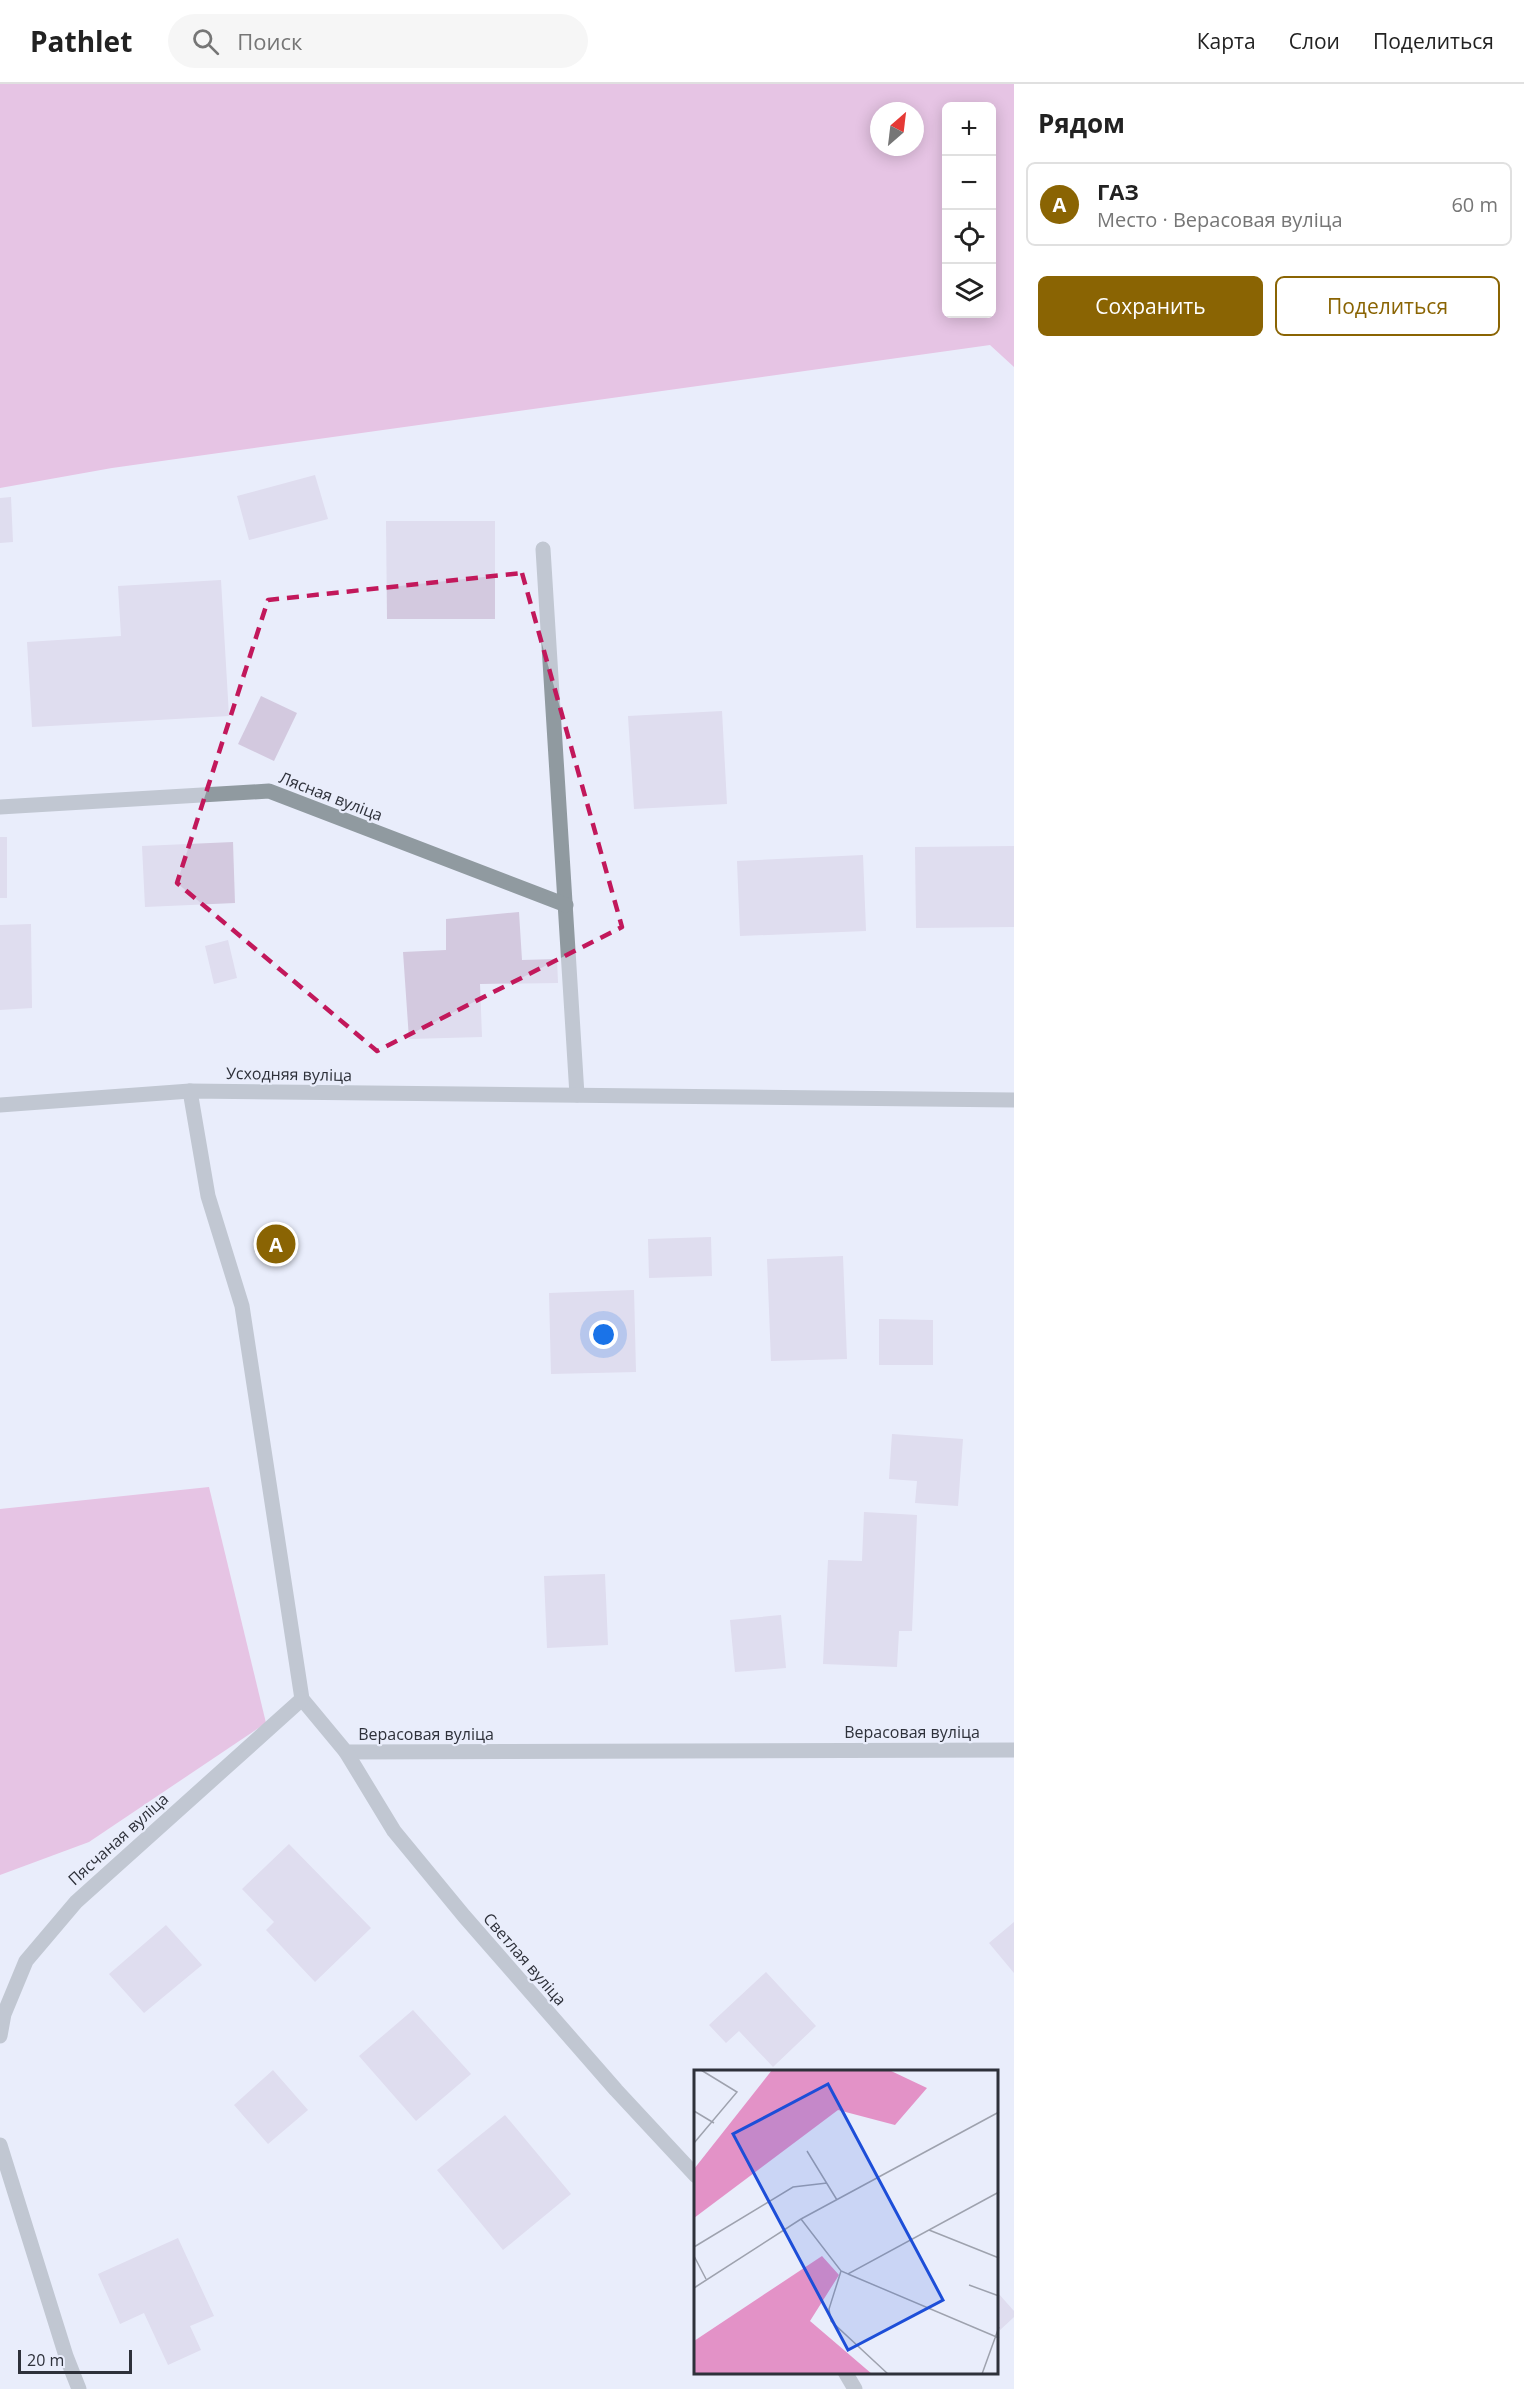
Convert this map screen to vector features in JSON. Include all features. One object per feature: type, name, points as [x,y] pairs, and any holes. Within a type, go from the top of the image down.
[{"type":"street","points":[[543,549],[578,1095]]},
{"type":"street","name":"Лясная вуліца","points":[[0,807],[269,791],[566,905]]},
{"type":"street","points":[[190,1091],[208,1196],[242,1306],[302,1699]]},
{"type":"street","name":"Усходняя вуліца","points":[[0,1105],[190,1091],[1014,1100]]},
{"type":"street","name":"Верасовая вуліца","points":[[302,1699],[346,1752],[1014,1750]]},
{"type":"street","name":"Пясчаная вуліца","points":[[0,2036],[4,2014],[26,1961],[76,1902],[302,1699]]},
{"type":"street","name":"Светлая вуліца","points":[[346,1752],[394,1832],[464,1917],[616,2090],[694,2174]]},
{"type":"street","points":[[0,2145],[66,2356],[79,2389]]},
{"type":"street","points":[[846,2374],[855,2389]]},
{"type":"highlighted area","points":[[522,573],[622,927],[377,1051],[177,883],[268,600]]},
{"type":"shaded area","points":[[0,84],[1014,84],[1014,367],[990,345],[112,468],[0,488]]},
{"type":"shaded area","points":[[209,1487],[266,1723],[89,1842],[0,1875],[0,1509]]},
{"type":"building","points":[[315,475],[328,519],[249,540],[237,496]]},
{"type":"building","points":[[11,497],[13,542],[0,543],[0,498]]},
{"type":"building","points":[[386,521],[495,521],[495,619],[387,619]]},
{"type":"building","points":[[221,580],[229,716],[32,727],[27,642],[121,636],[118,586]]},
{"type":"building","points":[[261,696],[297,713],[274,761],[238,744]]},
{"type":"building","points":[[722,711],[727,804],[634,809],[628,716]]},
{"type":"building","points":[[0,837],[7,837],[7,898],[0,898]]},
{"type":"building","points":[[233,842],[235,903],[145,907],[142,846]]},
{"type":"building","points":[[1014,846],[1014,927],[916,928],[915,847]]},
{"type":"building","points":[[863,855],[866,931],[740,936],[737,861]]},
{"type":"building","points":[[519,912],[522,960],[557,959],[558,983],[480,984],[482,1037],[409,1039],[403,952],[446,950],[446,919]]},
{"type":"building","points":[[31,924],[32,1008],[0,1010],[0,925]]},
{"type":"building","points":[[228,940],[237,978],[214,984],[205,946]]},
{"type":"building","points":[[286,1232],[287,1255],[265,1256],[265,1233]]},
{"type":"building","points":[[711,1237],[712,1276],[649,1278],[648,1239]]},
{"type":"building","points":[[843,1256],[847,1359],[771,1361],[767,1259]]},
{"type":"building","points":[[634,1290],[636,1372],[551,1374],[549,1293]]},
{"type":"building","points":[[879,1319],[933,1320],[933,1365],[879,1365]]},
{"type":"building","points":[[892,1434],[963,1439],[958,1506],[915,1503],[917,1481],[889,1479]]},
{"type":"building","points":[[864,1512],[917,1515],[912,1631],[899,1631],[897,1667],[823,1664],[828,1560],[862,1561]]},
{"type":"building","points":[[605,1574],[608,1645],[547,1648],[544,1576]]},
{"type":"building","points":[[781,1615],[786,1668],[735,1672],[730,1620]]},
{"type":"building","points":[[289,1844],[371,1928],[315,1982],[266,1930],[274,1922],[242,1889]]},
{"type":"building","points":[[1014,1922],[1014,1973],[989,1943]]},
{"type":"building","points":[[166,1925],[202,1965],[144,2013],[109,1974]]},
{"type":"building","points":[[766,1972],[816,2026],[773,2067],[739,2031],[726,2043],[709,2025]]},
{"type":"building","points":[[413,2010],[471,2074],[416,2121],[359,2056]]},
{"type":"building","points":[[273,2070],[308,2110],[268,2144],[234,2105]]},
{"type":"building","points":[[505,2115],[571,2194],[503,2250],[437,2170]]},
{"type":"building","points":[[178,2238],[214,2316],[190,2326],[201,2350],[168,2365],[144,2313],[120,2324],[98,2274]]},
{"type":"building","points":[[999,2294],[1014,2311],[1014,2317],[999,2331]]},
{"type":"place","name":"ГАЗ","points":[[276,1244]]}]
